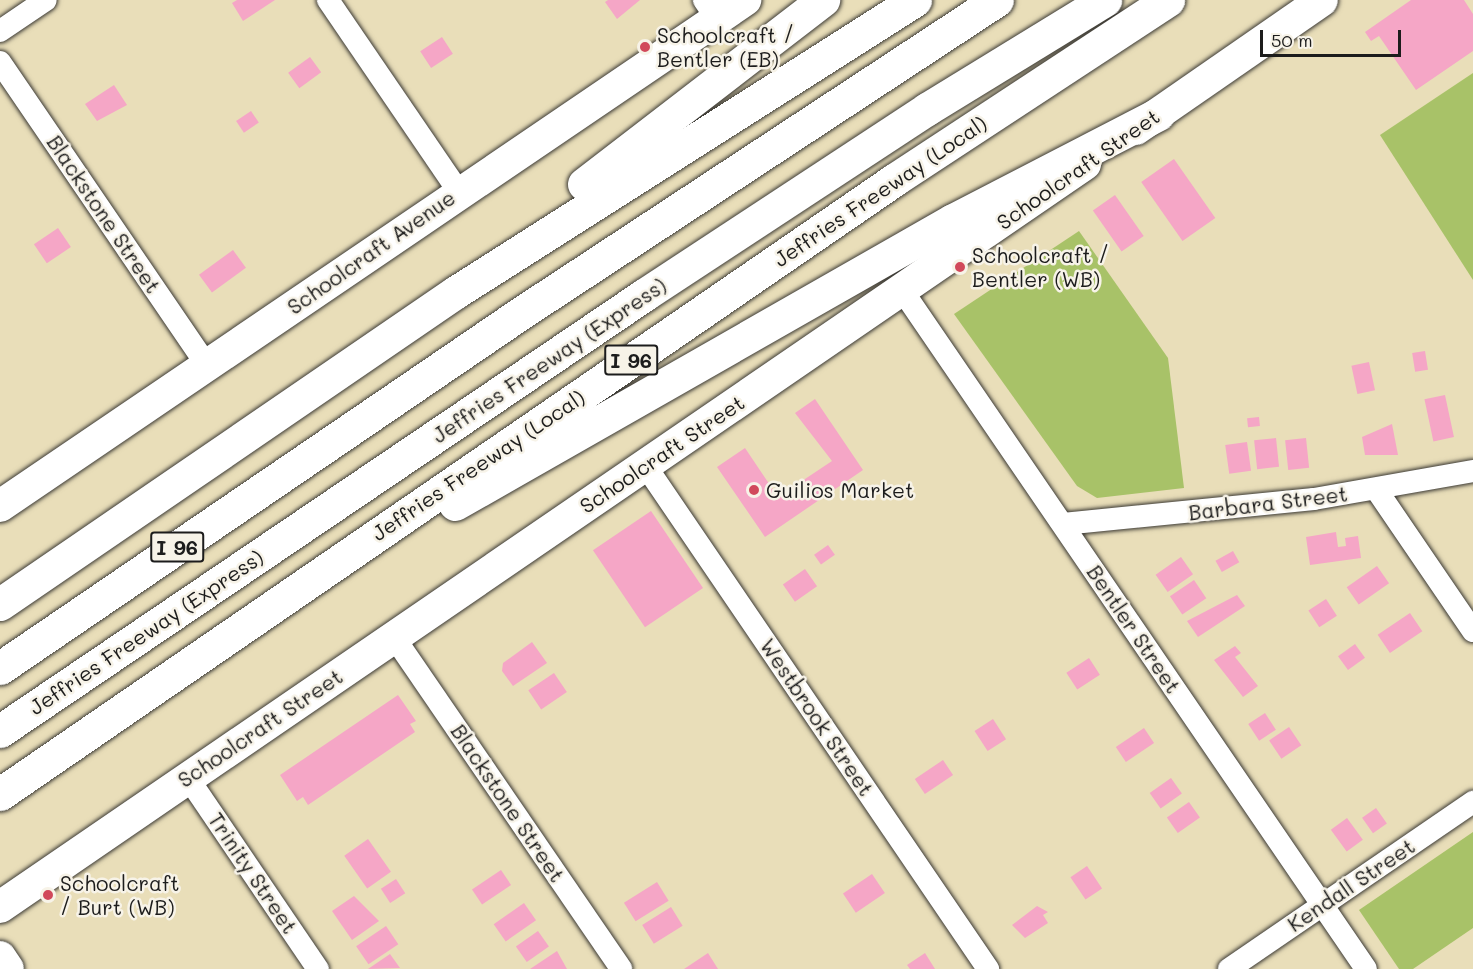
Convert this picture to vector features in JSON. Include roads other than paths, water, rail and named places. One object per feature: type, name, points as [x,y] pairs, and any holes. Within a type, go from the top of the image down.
[{"type":"highway","points":[[329,379],[823,0]]},
{"type":"highway","name":"I 96","points":[[0,604],[329,379],[742,106],[915,0]]},
{"type":"highway","name":"I 96","points":[[0,668],[524,311],[996,0]]},
{"type":"highway","name":"Jeffries Freeway (Express)","points":[[0,731],[644,295],[927,109],[1106,0]]},
{"type":"highway","name":"Jeffries Freeway (Local)","points":[[0,794],[894,180],[1168,0]]},
{"type":"highway","points":[[98,727],[174,690],[452,506],[953,220],[1158,114]]},
{"type":"main road","name":"Schoolcraft Avenue","points":[[1,504],[459,192],[710,9],[745,0]]},
{"type":"main road","name":"Schoolcraft Street","points":[[0,907],[1322,0]]},
{"type":"main road","points":[[0,957],[8,969]]},
{"type":"street","points":[[0,31],[46,0]]},
{"type":"street","points":[[328,0],[459,192]]},
{"type":"street","name":"Blackstone Street","points":[[0,62],[207,365]]},
{"type":"street","name":"Bentler Street","points":[[902,290],[1366,969]]},
{"type":"street","name":"Westbrook Street","points":[[645,465],[988,969]]},
{"type":"street","name":"Barbara Street","points":[[1063,524],[1376,489],[1473,471]]},
{"type":"street","points":[[1376,489],[1473,631]]},
{"type":"street","name":"Blackstone Street","points":[[394,637],[621,969]]},
{"type":"street","name":"Trinity Street","points":[[188,778],[318,969]]},
{"type":"street","name":"Kendall Street","points":[[1228,969],[1473,802]]},
{"type":"place","name":"Schoolcraft / Bentler (EB)","points":[[645,47]]},
{"type":"place","name":"Schoolcraft / Bentler (WB)","points":[[960,267]]},
{"type":"place","name":"Guilios Market","points":[[754,490]]},
{"type":"place","name":"Schoolcraft / Burt (WB)","points":[[48,895]]}]
